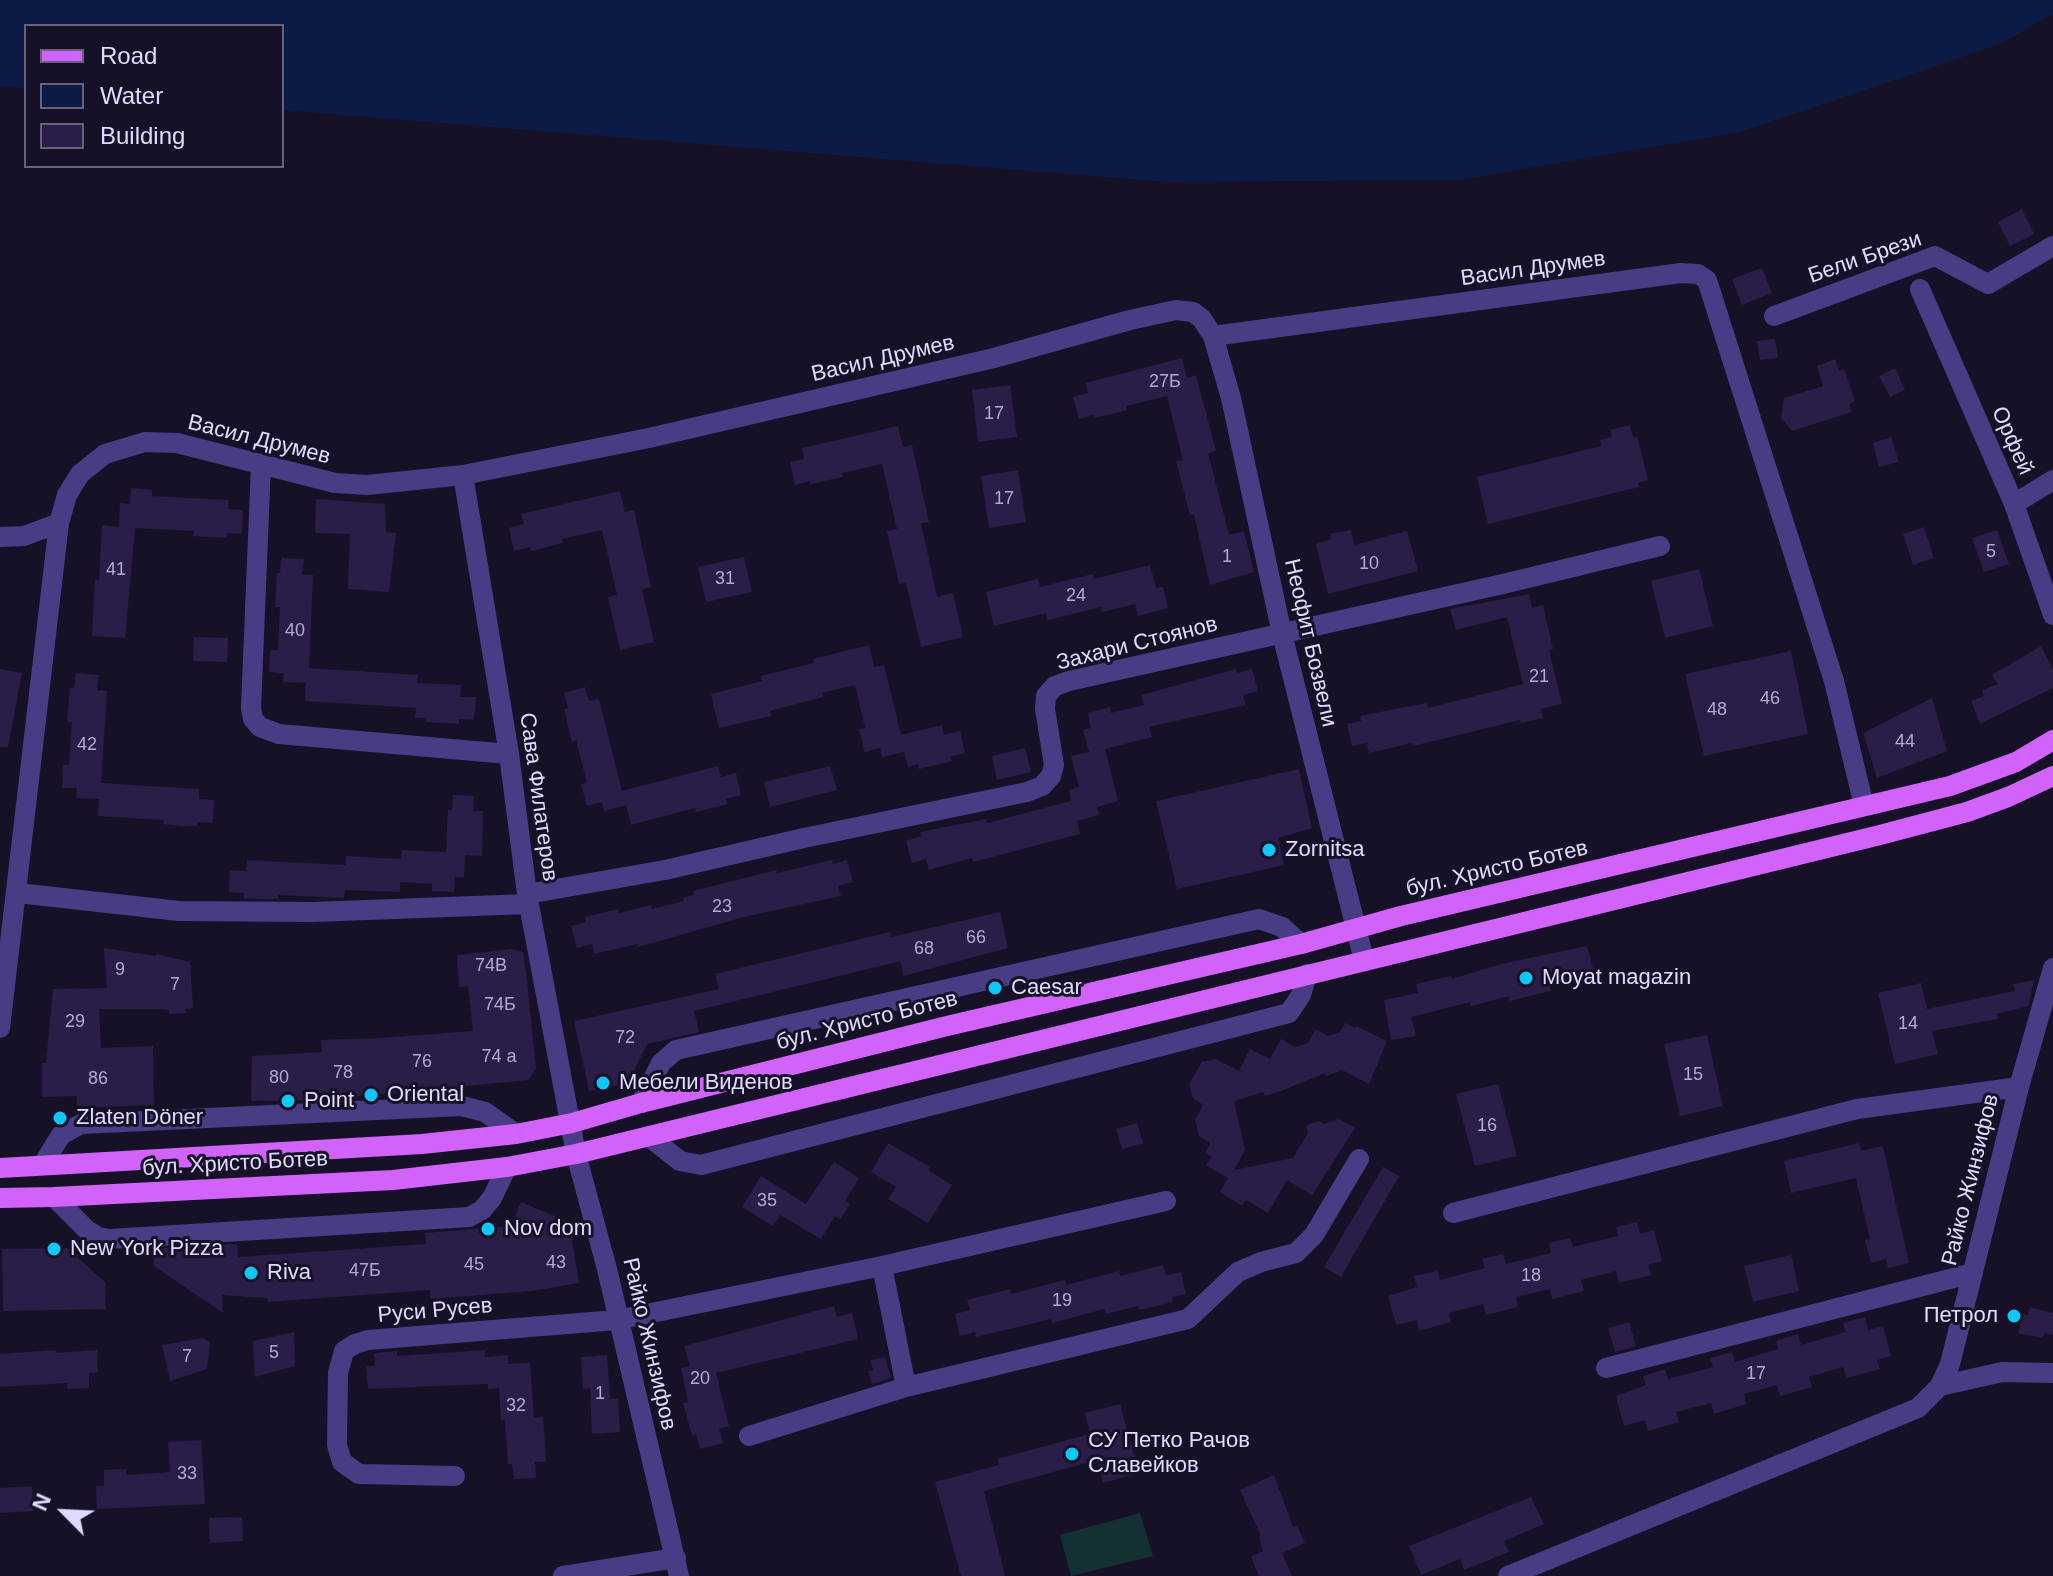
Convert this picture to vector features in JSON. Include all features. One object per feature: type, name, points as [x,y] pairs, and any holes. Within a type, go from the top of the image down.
[{"type":"main road","name":"бул. Христо Ботев","points":[[0,1168],[422,1144],[516,1134],[572,1123],[947,1026],[1301,944],[1356,928],[1950,786],[2016,762],[2053,740]]},
{"type":"main road","name":"бул. Христо Ботев","points":[[0,1198],[393,1180],[507,1167],[576,1154],[1880,835],[1967,812],[2053,776]]},
{"type":"street","name":"Бели Брези","points":[[1774,316],[1935,256],[1988,284],[2053,246]]},
{"type":"street","name":"Васил Друмев","points":[[0,1026],[59,523],[67,495],[80,474],[105,454],[145,442],[177,443],[335,483],[367,485],[463,475],[649,438],[994,358],[1176,310],[1193,312],[1202,319],[1213,336],[1681,273],[1698,274],[1707,280],[1834,681],[1864,806]]},
{"type":"street","name":"Орфей","points":[[1920,289],[2014,504],[2053,615]]},
{"type":"street","name":"Неофит Бозвели","points":[[1213,336],[1231,398],[1282,634],[1364,960]]},
{"type":"street","points":[[261,465],[253,719],[260,727],[279,734],[509,754]]},
{"type":"street","name":"Сава Филатеров","points":[[463,475],[509,754],[528,899],[572,1123]]},
{"type":"street","points":[[2014,504],[2053,480]]},
{"type":"street","points":[[0,537],[24,536],[59,523]]},
{"type":"street","name":"Захари Стоянов","points":[[528,899],[1027,792],[1042,786],[1051,776],[1054,765],[1045,709],[1046,696],[1055,686],[1069,681],[1660,546]]},
{"type":"street","points":[[18,893],[179,911],[313,912],[528,899]]},
{"type":"street","points":[[641,1103],[661,1063],[676,1050],[1259,919],[1282,927],[1301,944]]},
{"type":"street","name":"Райко Жинзифов","points":[[1934,1392],[1950,1364],[2019,1087],[2053,968]]},
{"type":"street","points":[[648,1136],[680,1161],[701,1165],[1289,1013],[1301,995],[1307,974]]},
{"type":"street","points":[[1453,1213],[1857,1109],[2019,1087]]},
{"type":"street","points":[[43,1164],[61,1135],[81,1124],[462,1106],[485,1112],[516,1134]]},
{"type":"street","name":"Райко Жинзифов","points":[[572,1123],[576,1154],[607,1269],[677,1567]]},
{"type":"street","points":[[749,1436],[906,1387],[1188,1319],[1238,1272],[1296,1253],[1314,1235],[1359,1159]]},
{"type":"street","points":[[54,1197],[87,1230],[98,1237],[110,1239],[469,1217],[482,1210],[492,1198],[507,1167]]},
{"type":"street","points":[[617,1320],[882,1266],[1166,1201]]},
{"type":"street","points":[[882,1266],[906,1387]]},
{"type":"street","points":[[1606,1368],[1973,1273]]},
{"type":"street","name":"Руси Русев","points":[[455,1476],[359,1474],[342,1462],[337,1445],[337,1383],[344,1351],[368,1340],[617,1320]]},
{"type":"street","points":[[1508,1576],[1918,1408],[1934,1392],[2002,1372],[2053,1373]]},
{"type":"street","points":[[563,1576],[677,1567]]},
{"type":"green space","points":[[1140,1513],[1153,1556],[1071,1576],[1060,1535]]},
{"type":"water","points":[[0,0],[2053,0],[2053,14],[2000,44],[1740,132],[1459,180],[1167,182],[284,110],[284,24],[24,24],[24,89],[0,86]]},
{"type":"building","points":[[2022,209],[2034,234],[2010,246],[1998,222]]},
{"type":"building","points":[[1762,268],[1772,293],[1742,305],[1732,279]]},
{"type":"building","points":[[1775,339],[1778,358],[1760,360],[1757,341]]},
{"type":"building","points":[[1182,358],[1187,378],[1196,375],[1216,451],[1208,453],[1229,535],[1244,531],[1254,572],[1210,585],[1194,514],[1190,515],[1176,461],[1183,460],[1167,396],[1126,406],[1127,410],[1079,419],[1073,397],[1088,393],[1086,383]]},
{"type":"building","points":[[1835,359],[1839,371],[1844,369],[1855,401],[1849,404],[1852,412],[1792,431],[1781,418],[1784,398],[1823,386],[1817,366]]},
{"type":"building","points":[[1895,368],[1905,390],[1890,397],[1879,376]]},
{"type":"building","points":[[1010,385],[1017,437],[978,442],[972,390]]},
{"type":"building","points":[[1630,425],[1633,437],[1637,436],[1648,480],[1638,483],[1639,487],[1488,524],[1477,477],[1601,446],[1600,440],[1612,437],[1610,430]]},
{"type":"building","points":[[898,426],[903,447],[912,445],[929,522],[921,523],[937,597],[953,593],[963,637],[921,647],[906,583],[899,584],[887,531],[897,529],[882,464],[842,473],[843,477],[795,485],[790,462],[804,459],[802,448]]},
{"type":"building","points":[[1891,437],[1899,462],[1879,467],[1873,443]]},
{"type":"building","points":[[1018,470],[1026,522],[989,528],[981,476]]},
{"type":"building","points":[[131,488],[152,490],[152,496],[229,500],[228,509],[243,510],[242,534],[227,533],[227,538],[193,536],[194,531],[135,528],[125,638],[92,636],[102,525],[119,527],[120,503],[130,504]]},
{"type":"building","points":[[620,491],[625,512],[634,510],[651,587],[642,589],[654,642],[620,650],[608,597],[617,595],[602,530],[562,539],[563,543],[531,551],[530,547],[514,551],[509,528],[524,524],[521,514]]},
{"type":"building","points":[[316,499],[385,504],[386,532],[396,533],[389,592],[348,589],[350,534],[315,533]]},
{"type":"building","points":[[1924,527],[1934,558],[1913,565],[1903,534]]},
{"type":"building","points":[[1351,530],[1354,545],[1407,531],[1418,571],[1328,594],[1316,544],[1331,539],[1330,534]]},
{"type":"building","points":[[1997,530],[2009,564],[1984,572],[1972,538]]},
{"type":"building","points":[[744,557],[752,592],[706,602],[698,567]]},
{"type":"building","points":[[281,558],[304,559],[302,575],[313,575],[309,668],[418,675],[417,683],[461,685],[460,697],[476,697],[474,720],[459,719],[459,724],[426,722],[426,718],[415,718],[416,708],[305,701],[306,683],[283,682],[284,673],[269,672],[270,650],[278,650],[280,607],[275,607]]},
{"type":"building","points":[[1150,565],[1156,588],[1163,587],[1168,608],[1138,616],[1135,604],[1102,612],[1101,607],[1048,620],[1046,613],[994,626],[986,592],[1038,579],[1040,587],[1093,574],[1094,579]]},
{"type":"building","points":[[1699,569],[1713,626],[1665,638],[1651,581]]},
{"type":"building","points":[[1529,594],[1532,608],[1543,605],[1553,649],[1549,650],[1562,704],[1541,709],[1543,718],[1521,723],[1520,720],[1413,746],[1412,743],[1369,753],[1367,743],[1352,746],[1347,724],[1361,721],[1360,716],[1426,703],[1428,708],[1523,684],[1507,617],[1456,630],[1450,609]]},
{"type":"building","points":[[194,637],[228,638],[227,662],[193,661]]},
{"type":"building","points":[[869,645],[874,667],[884,665],[901,735],[942,725],[944,735],[960,731],[965,753],[950,757],[952,761],[919,769],[918,764],[908,767],[904,752],[882,757],[880,748],[865,752],[859,729],[865,728],[855,685],[770,711],[771,716],[719,728],[711,694],[762,681],[761,676],[814,663],[813,659]]},
{"type":"building","points":[[2041,646],[2053,669],[2053,688],[1980,724],[1971,701],[1984,696],[1982,690],[1998,684],[1992,675]]},
{"type":"building","points":[[1791,651],[1808,734],[1704,756],[1685,674]]},
{"type":"building","points":[[0,669],[22,673],[8,747],[0,747]]},
{"type":"building","points":[[1236,669],[1237,673],[1252,669],[1258,691],[1243,695],[1246,705],[1149,727],[1152,737],[1105,749],[1118,801],[1097,807],[1099,815],[1077,821],[1080,834],[973,862],[972,858],[929,870],[926,859],[912,863],[906,841],[921,836],[920,832],[986,819],[987,823],[1071,801],[1069,790],[1079,787],[1071,756],[1089,752],[1083,730],[1091,728],[1088,713],[1110,707],[1111,713],[1144,705],[1141,695]]},
{"type":"building","points":[[76,673],[99,675],[97,690],[107,691],[101,783],[199,789],[199,799],[214,800],[213,823],[197,822],[197,826],[181,826],[163,824],[164,820],[98,816],[99,799],[76,798],[77,788],[62,788],[63,765],[69,765],[72,722],[67,722],[70,688],[74,688]]},
{"type":"building","points":[[585,687],[589,701],[599,699],[622,791],[718,766],[721,777],[736,773],[741,795],[726,799],[728,804],[696,812],[695,808],[631,825],[626,805],[604,811],[602,802],[587,806],[581,784],[587,783],[564,709],[568,708],[564,693]]},
{"type":"building","points":[[1932,698],[1947,751],[1877,778],[1863,733]]},
{"type":"building","points":[[1025,748],[1031,772],[997,780],[992,756]]},
{"type":"building","points":[[830,766],[837,790],[770,807],[764,782]]},
{"type":"building","points":[[1299,769],[1312,828],[1278,838],[1284,865],[1177,889],[1156,801]]},
{"type":"building","points":[[453,795],[474,796],[473,811],[483,811],[482,856],[465,855],[464,877],[455,877],[454,892],[432,891],[432,884],[400,882],[400,892],[345,890],[344,898],[278,895],[278,899],[261,899],[244,898],[244,893],[229,892],[230,870],[246,871],[247,860],[346,865],[346,856],[401,859],[402,850],[446,852],[448,810],[452,810]]},
{"type":"building","points":[[832,860],[833,864],[847,860],[853,882],[838,886],[841,896],[744,917],[638,947],[637,944],[594,954],[592,944],[577,948],[571,926],[586,922],[585,917],[651,905],[652,909],[684,901],[683,898],[694,895],[693,891],[776,870],[777,873]]},
{"type":"building","points":[[1000,912],[1008,948],[903,976],[901,961],[694,1011],[699,1032],[647,1044],[628,1083],[589,1091],[574,1021],[719,989],[715,974],[890,932],[891,937]]},
{"type":"building","points":[[1587,946],[1595,976],[1510,1001],[1509,996],[1471,1006],[1470,1002],[1411,1017],[1416,1036],[1391,1040],[1384,1000],[1418,993],[1416,984],[1451,976],[1452,979],[1501,964]]},
{"type":"building","points":[[104,948],[156,954],[190,962],[193,1008],[185,1009],[186,1013],[169,1014],[169,1010],[160,1009],[99,1009],[101,1048],[153,1046],[154,1105],[77,1108],[77,1096],[42,1097],[42,1063],[46,1063],[53,989],[107,988]]},
{"type":"building","points":[[511,949],[523,952],[527,980],[536,1068],[529,1080],[317,1100],[251,1101],[252,1056],[322,1052],[321,1040],[473,1031],[468,986],[459,987],[457,955]]},
{"type":"building","points":[[2034,980],[2028,1006],[1996,1014],[1998,1019],[1932,1031],[1938,1054],[1895,1064],[1878,993],[1921,983],[1927,1009],[2015,991],[2013,984]]},
{"type":"building","points":[[1345,1023],[1387,1041],[1369,1084],[1342,1070],[1326,1076],[1325,1073],[1265,1096],[1263,1092],[1234,1101],[1245,1150],[1234,1170],[1293,1158],[1308,1133],[1306,1125],[1339,1119],[1355,1128],[1312,1195],[1287,1180],[1268,1213],[1246,1200],[1242,1206],[1220,1192],[1228,1178],[1206,1165],[1212,1157],[1205,1153],[1210,1143],[1199,1136],[1195,1119],[1203,1105],[1193,1098],[1189,1084],[1202,1062],[1216,1059],[1239,1071],[1250,1049],[1270,1059],[1281,1039],[1295,1047],[1308,1043],[1315,1029],[1328,1036],[1340,1032]]},
{"type":"building","points":[[1707,1035],[1723,1106],[1680,1116],[1664,1044]]},
{"type":"building","points":[[1498,1084],[1517,1156],[1475,1166],[1456,1094]]},
{"type":"building","points":[[1137,1123],[1143,1143],[1122,1149],[1116,1129]]},
{"type":"building","points":[[888,1143],[930,1167],[928,1170],[952,1185],[928,1223],[888,1199],[896,1187],[871,1172]]},
{"type":"building","points":[[1859,1143],[1861,1151],[1883,1146],[1909,1263],[1888,1268],[1886,1259],[1871,1263],[1865,1240],[1870,1239],[1856,1178],[1791,1193],[1784,1161]]},
{"type":"building","points":[[834,1162],[859,1178],[845,1201],[850,1204],[840,1219],[835,1216],[821,1239],[780,1215],[773,1226],[742,1207],[761,1176],[806,1204]]},
{"type":"building","points":[[1383,1167],[1399,1176],[1341,1277],[1324,1267]]},
{"type":"building","points":[[521,1202],[569,1222],[579,1283],[532,1291],[430,1299],[430,1290],[268,1302],[267,1298],[222,1295],[223,1313],[154,1266],[153,1249],[237,1244],[238,1257],[426,1244],[425,1233],[511,1226]]},
{"type":"building","points":[[1637,1222],[1640,1234],[1654,1230],[1662,1261],[1648,1265],[1651,1275],[1619,1283],[1616,1271],[1581,1280],[1584,1291],[1552,1299],[1550,1289],[1516,1297],[1518,1307],[1486,1315],[1483,1304],[1449,1313],[1451,1322],[1419,1331],[1417,1320],[1396,1325],[1388,1296],[1417,1287],[1414,1276],[1438,1271],[1440,1280],[1485,1268],[1482,1259],[1503,1254],[1506,1264],[1551,1253],[1549,1243],[1570,1238],[1573,1247],[1618,1236],[1616,1227]]},
{"type":"building","points":[[67,1248],[105,1282],[106,1309],[3,1311],[2,1249]]},
{"type":"building","points":[[1791,1255],[1799,1291],[1753,1302],[1744,1266]]},
{"type":"building","points":[[1163,1265],[1166,1275],[1181,1272],[1186,1294],[1172,1297],[1173,1302],[1106,1314],[1104,1309],[1052,1323],[1051,1319],[976,1337],[975,1332],[960,1336],[955,1314],[970,1310],[967,1300],[1010,1289],[1011,1294],[1065,1280],[1066,1285],[1119,1271],[1120,1276]]},
{"type":"building","points":[[834,1306],[837,1317],[852,1313],[858,1339],[716,1373],[729,1426],[719,1429],[723,1443],[700,1449],[696,1434],[692,1435],[683,1403],[688,1402],[681,1368],[690,1366],[684,1346]]},
{"type":"building","points":[[2030,1307],[2053,1313],[2053,1335],[2045,1333],[2042,1338],[2018,1333],[2023,1314],[2028,1315]]},
{"type":"building","points":[[1865,1317],[1868,1330],[1883,1326],[1891,1356],[1877,1360],[1880,1369],[1847,1378],[1843,1367],[1809,1377],[1812,1387],[1780,1396],[1777,1385],[1744,1394],[1746,1404],[1714,1414],[1711,1403],[1676,1412],[1679,1422],[1648,1431],[1645,1420],[1624,1426],[1616,1396],[1646,1385],[1643,1376],[1665,1369],[1668,1379],[1713,1367],[1710,1358],[1732,1352],[1735,1362],[1778,1349],[1776,1341],[1798,1334],[1801,1345],[1846,1332],[1843,1323]]},
{"type":"building","points":[[1629,1322],[1636,1346],[1615,1352],[1608,1328]]},
{"type":"building","points":[[294,1332],[295,1366],[255,1377],[253,1341]]},
{"type":"building","points":[[202,1338],[210,1342],[207,1369],[170,1381],[162,1345]]},
{"type":"building","points":[[56,1350],[55,1353],[97,1350],[98,1372],[89,1373],[89,1388],[67,1389],[67,1383],[0,1387],[0,1354]]},
{"type":"building","points":[[485,1350],[485,1357],[508,1355],[508,1364],[530,1363],[534,1418],[543,1417],[546,1462],[535,1462],[536,1478],[514,1479],[512,1464],[508,1464],[499,1388],[488,1389],[488,1384],[368,1389],[366,1366],[375,1366],[374,1353],[397,1351],[397,1356]]},
{"type":"building","points":[[607,1355],[610,1399],[618,1399],[620,1432],[592,1434],[590,1388],[583,1389],[581,1357]]},
{"type":"building","points":[[885,1357],[891,1378],[872,1384],[868,1371],[873,1370],[871,1360]]},
{"type":"building","points":[[1120,1404],[1139,1473],[1103,1483],[1097,1460],[984,1491],[1005,1576],[961,1576],[935,1482],[999,1465],[997,1459],[1090,1434],[1085,1413]]},
{"type":"building","points":[[201,1440],[205,1504],[97,1509],[96,1486],[104,1486],[104,1470],[126,1469],[126,1475],[170,1472],[168,1442]]},
{"type":"building","points":[[1274,1475],[1293,1527],[1297,1526],[1305,1543],[1282,1553],[1292,1576],[1259,1576],[1251,1557],[1263,1551],[1261,1536],[1240,1490]]},
{"type":"building","points":[[32,1486],[33,1511],[0,1513],[0,1488]]},
{"type":"building","points":[[1531,1497],[1544,1524],[1504,1541],[1509,1552],[1464,1570],[1460,1559],[1421,1575],[1409,1546]]},
{"type":"building","points":[[242,1517],[243,1541],[210,1543],[209,1518]]},
{"type":"place","name":"Zornitsa","points":[[1269,850]]},
{"type":"place","name":"Moyat magazin","points":[[1526,978]]},
{"type":"place","name":"Caesar","points":[[995,988]]},
{"type":"place","name":"Мебели Виденов","points":[[603,1083]]},
{"type":"place","name":"Oriental","points":[[371,1095]]},
{"type":"place","name":"Point","points":[[288,1101]]},
{"type":"place","name":"Zlaten Döner","points":[[60,1118]]},
{"type":"place","name":"Nov dom","points":[[488,1229]]},
{"type":"place","name":"New York Pizza","points":[[54,1249]]},
{"type":"place","name":"Riva","points":[[251,1273]]},
{"type":"place","name":"Петрол","points":[[2014,1316]]},
{"type":"place","name":"СУ Петко Рачов Славейков","points":[[1072,1454]]}]
